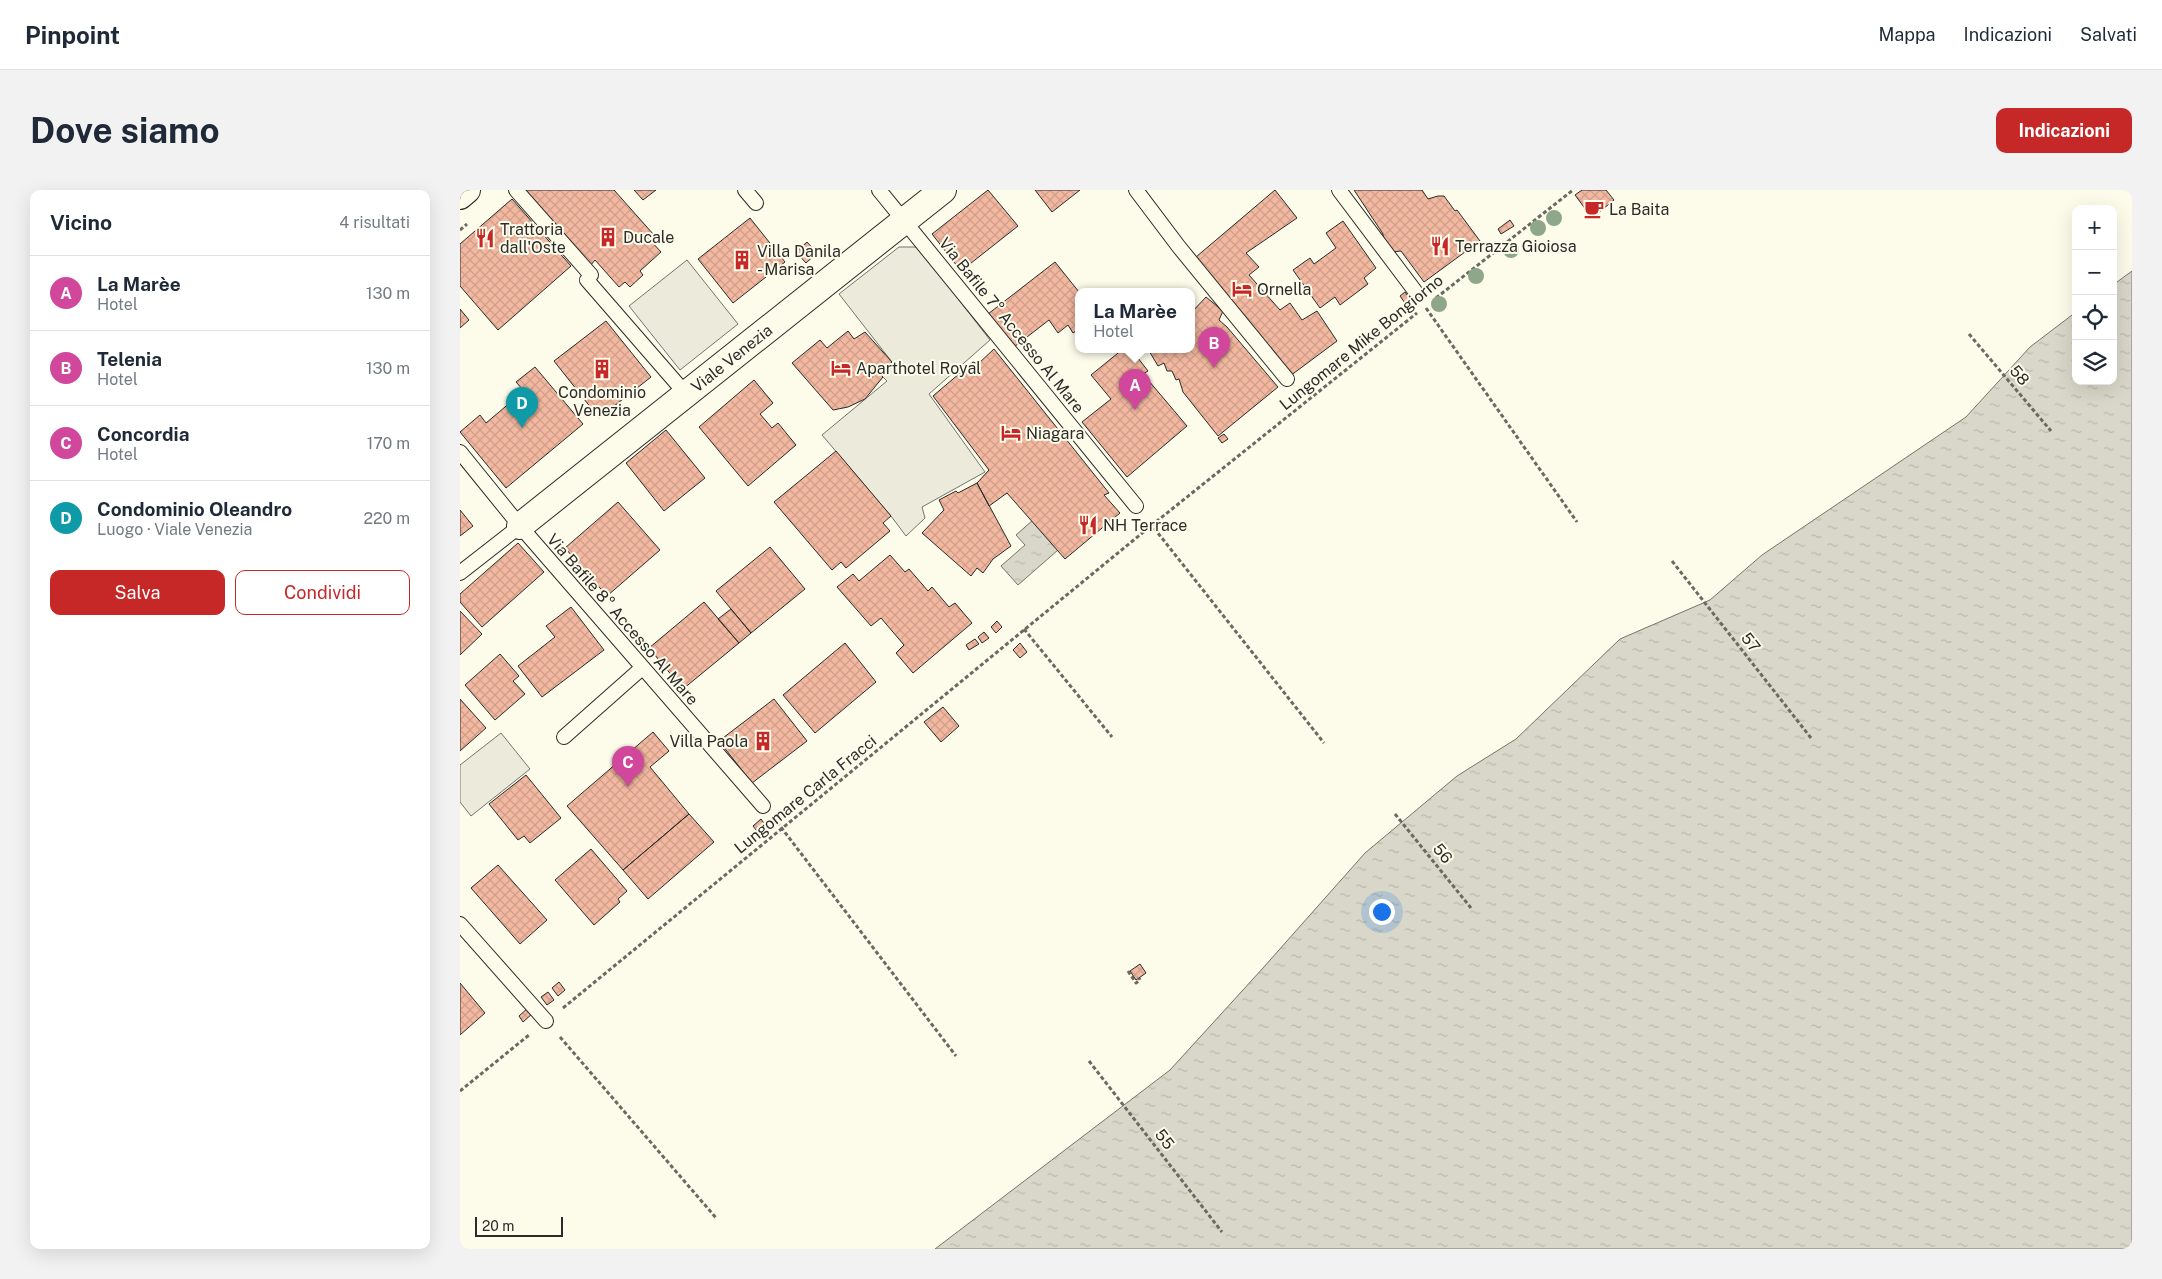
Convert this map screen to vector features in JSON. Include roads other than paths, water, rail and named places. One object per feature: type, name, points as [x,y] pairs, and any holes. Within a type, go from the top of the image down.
[{"type":"street","points":[[460,196],[467,190]]},
{"type":"street","name":"Viale Venezia","points":[[520,526],[942,190]]},
{"type":"lane","points":[[516,190],[591,275],[587,280],[686,394]]},
{"type":"lane","points":[[745,190],[756,203]]},
{"type":"lane","name":"Via Bafile 7° Accesso Al Mare","points":[[879,190],[1136,506]]},
{"type":"lane","points":[[1136,190],[1179,247],[1286,379]]},
{"type":"lane","points":[[1339,190],[1415,290]]},
{"type":"lane","name":"Via Bafile 8° Accesso Al Mare","points":[[460,452],[520,526],[763,806]]},
{"type":"lane","points":[[460,573],[520,526]]},
{"type":"lane","points":[[564,737],[642,668]]},
{"type":"lane","points":[[460,924],[546,1021]]},
{"type":"water","points":[[2132,271],[2132,1249],[935,1249],[1170,1070],[1365,853],[1457,776],[1516,739],[1620,639],[1710,600],[1762,555],[1966,417],[2030,347],[2072,315],[2072,385],[2117,385],[2117,282]]},
{"type":"water","points":[[1033,520],[1058,550],[1018,585],[1001,566],[1025,545],[1016,535]]},
{"type":"place","name":"La Baita","points":[[1594,209]]},
{"type":"place","name":"Ducale","points":[[608,237]]},
{"type":"place","name":"Trattoria dall'Oste","points":[[485,238]]},
{"type":"place","name":"Terrazza Gioiosa","points":[[1440,246]]},
{"type":"place","name":"Villa Danila - Marisa","points":[[742,260]]},
{"type":"place","name":"Ornella","points":[[1242,289]]},
{"type":"place","name":"Aparthotel Royal","points":[[841,368]]},
{"type":"place","name":"Telenia","points":[[1214,368]]},
{"type":"place","name":"Condominio Venezia","points":[[602,369]]},
{"type":"place","name":"La Marèe","points":[[1135,410]]},
{"type":"place","name":"Condominio Oleandro","points":[[522,428]]},
{"type":"place","name":"Niagara","points":[[1011,433]]},
{"type":"place","name":"NH Terrace","points":[[1088,525]]},
{"type":"place","name":"Villa Paola","points":[[763,741]]},
{"type":"place","name":"Concordia","points":[[628,787]]}]
